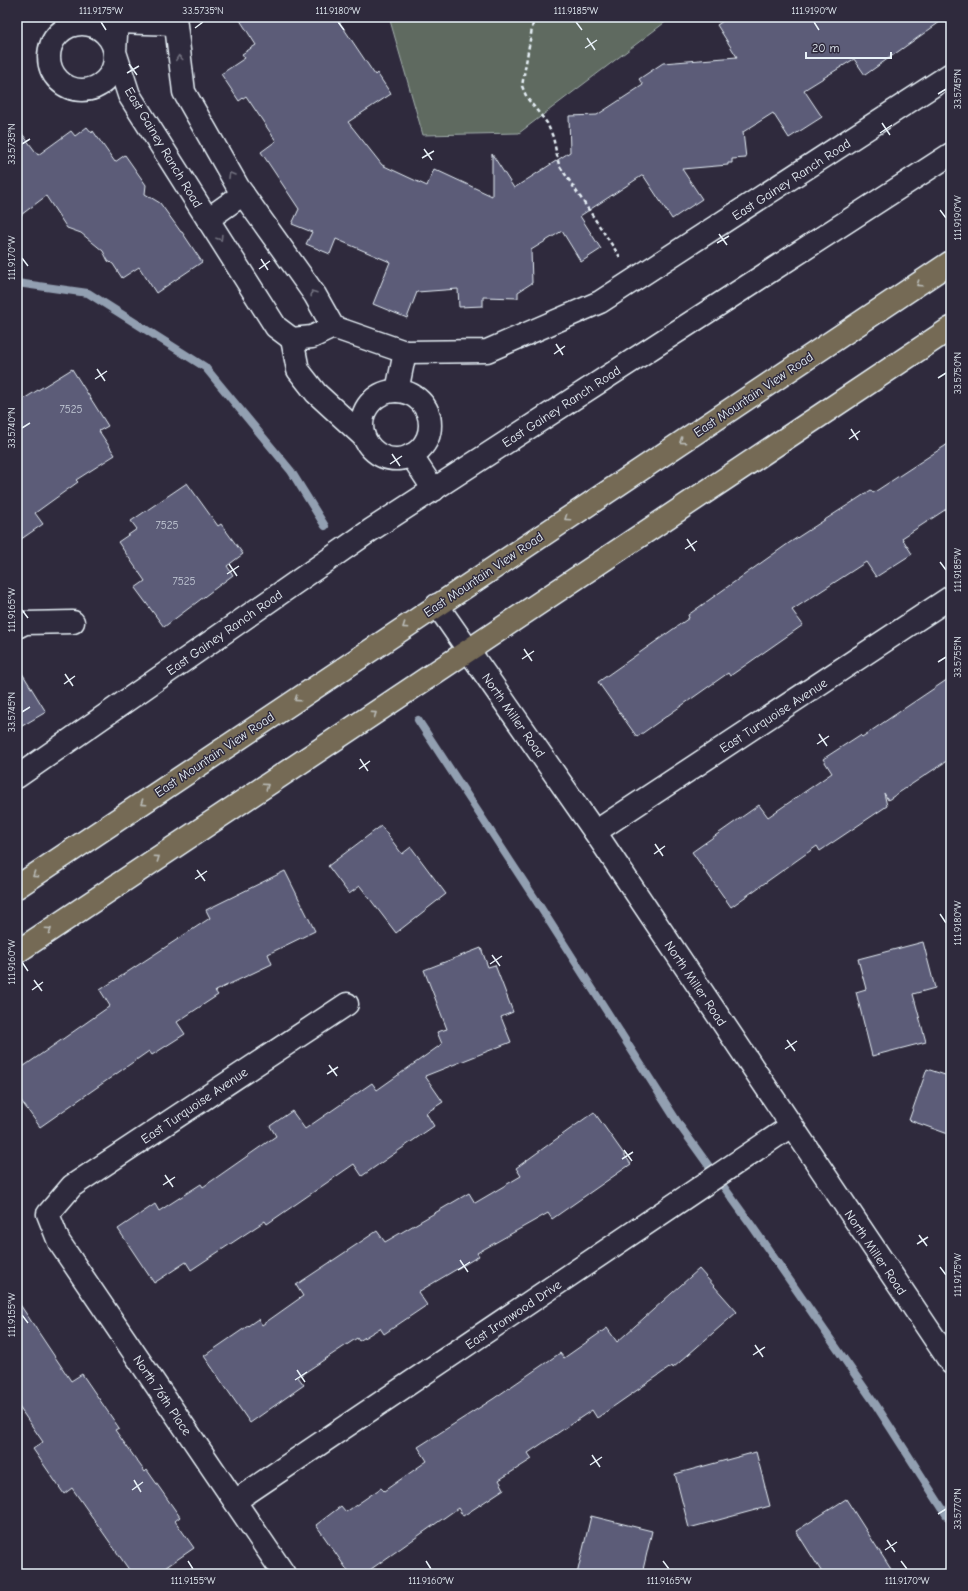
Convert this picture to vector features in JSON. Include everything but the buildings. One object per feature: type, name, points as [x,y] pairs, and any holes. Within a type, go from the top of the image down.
[{"type":"main road","name":"East Mountain View Road","points":[[17,887],[951,262]]},
{"type":"main road","points":[[17,952],[951,328]]},
{"type":"street","name":"East Gainey Ranch Road","points":[[292,339],[276,327],[129,95],[116,52],[117,20],[175,20],[184,92],[243,194],[315,295],[333,327],[405,352],[487,351],[600,302],[951,74]]},
{"type":"street","name":"East Gainey Ranch Road","points":[[17,777],[295,582],[951,154]]},
{"type":"street","name":"East Gainey Ranch Road","points":[[208,219],[243,194]]},
{"type":"street","points":[[333,327],[312,336],[292,339],[298,370],[316,393],[364,437],[370,447],[378,454],[389,458],[400,458],[411,455],[420,448],[426,440],[429,429],[429,418],[425,407],[418,399],[408,393],[398,391],[387,392],[376,397],[368,405],[363,415],[362,426],[364,437]]},
{"type":"street","points":[[398,391],[405,352]]},
{"type":"street","points":[[411,455],[434,490]]},
{"type":"street","name":"East Turquoise Avenue","points":[[595,832],[951,597]]},
{"type":"street","name":"North Miller Road","points":[[437,605],[595,832],[951,1363]]},
{"type":"street","points":[[17,627],[25,623],[73,622]]},
{"type":"street","name":"East Turquoise Avenue","points":[[48,1214],[72,1186],[347,1004]]},
{"type":"street","name":"East Ironwood Drive","points":[[235,1501],[791,1126]]},
{"type":"street","name":"North 76th Place","points":[[48,1214],[59,1242],[284,1574]]},
{"type":"path","points":[[534,17],[522,86],[527,98],[547,123],[553,137],[559,166],[635,280]]},
{"type":"green space","points":[[389,17],[672,17],[519,133],[423,135]]},
{"type":"waterway","points":[[17,283],[88,293],[205,367],[291,471],[325,526]]},
{"type":"waterway","points":[[418,720],[539,905],[680,1126],[752,1226],[874,1402],[951,1522]]}]
